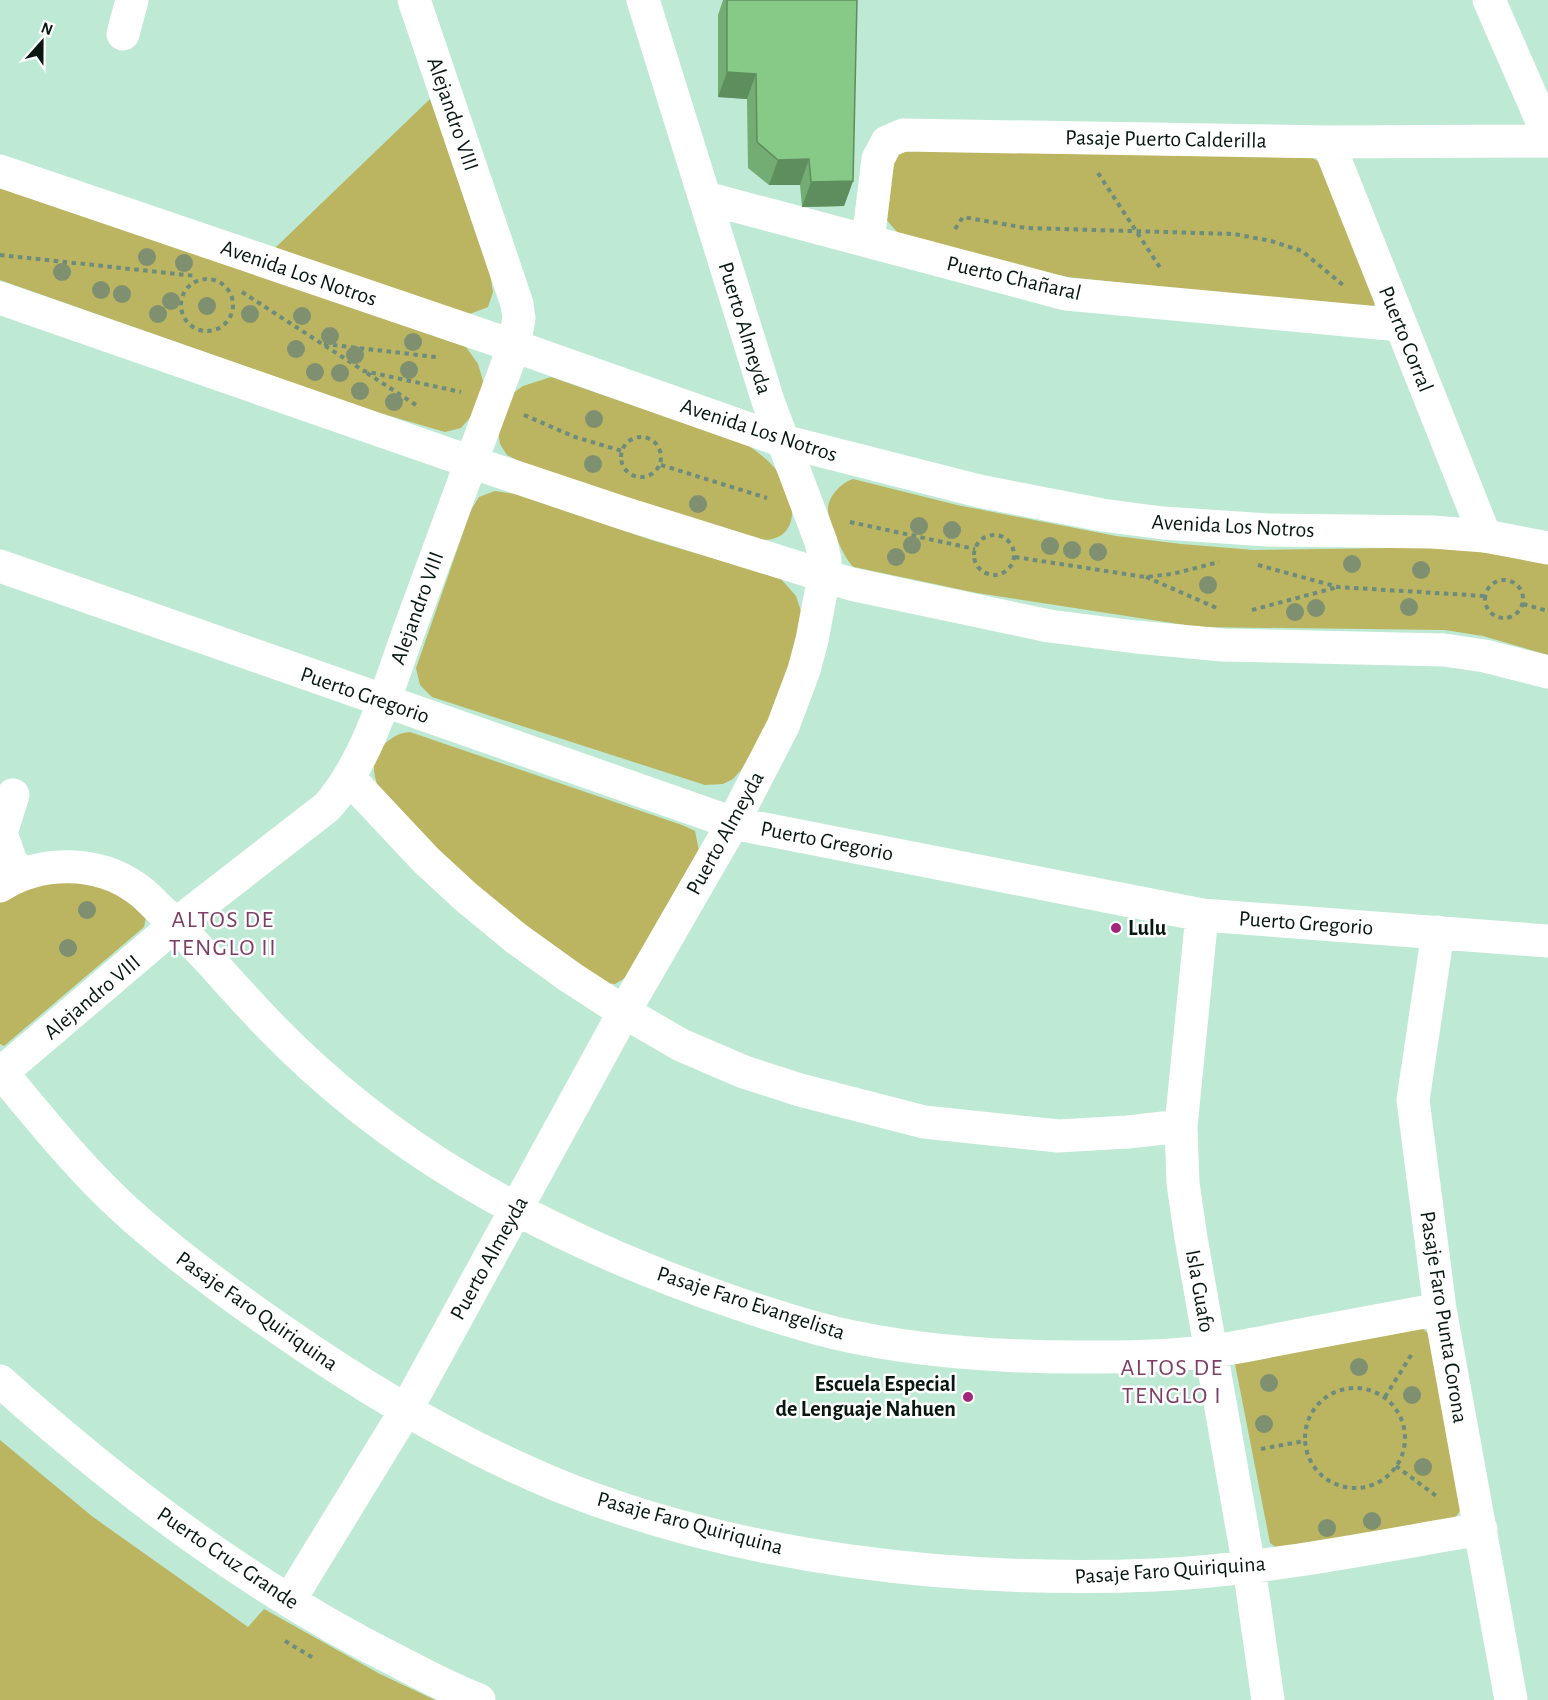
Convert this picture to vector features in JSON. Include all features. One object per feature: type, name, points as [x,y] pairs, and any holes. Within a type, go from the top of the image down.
[{"type":"street","points":[[123,34],[132,0]]},
{"type":"street","name":"Alejandro VIII","points":[[1,1073],[176,925],[327,807],[349,778],[383,702],[514,346],[519,318],[517,304],[414,0]]},
{"type":"street","name":"Puerto Almeyda","points":[[289,1601],[406,1410],[624,1012],[733,823],[783,726],[795,697],[812,640],[824,576],[825,560],[821,542],[768,401],[643,0]]},
{"type":"street","points":[[1488,0],[1548,135]]},
{"type":"street","name":"Pasaje Puerto Calderilla","points":[[868,241],[878,159],[887,142],[903,135],[1328,141],[1548,141]]},
{"type":"street","name":"Puerto Corral","points":[[1328,141],[1485,536]]},
{"type":"street","name":"Avenida Los Notros","points":[[0,171],[514,346],[783,441],[979,491],[1102,515],[1222,529],[1432,532],[1485,536],[1548,548]]},
{"type":"street","name":"Puerto Chañaral","points":[[706,198],[1066,294],[1400,325]]},
{"type":"street","points":[[0,298],[471,462],[824,576],[1038,624],[1136,638],[1223,645],[1444,650],[1485,656],[1548,672]]},
{"type":"street","name":"Puerto Gregorio","points":[[0,566],[733,823],[1202,915],[1548,941]]},
{"type":"street","points":[[349,778],[426,860],[466,897],[526,945],[624,1012],[681,1045],[744,1072],[800,1090],[924,1122],[1058,1136],[1181,1126]]},
{"type":"street","points":[[11,879],[11,862],[1,833],[14,795]]},
{"type":"street","name":"Pasaje Faro Evangelista","points":[[11,879],[65,866],[88,868],[136,887],[176,925],[272,1029],[323,1076],[416,1148],[516,1209],[639,1267],[771,1314],[837,1333],[910,1346],[986,1354],[1125,1357],[1211,1351],[1440,1309]]},
{"type":"street","name":"Isla Guafo","points":[[1202,915],[1181,1126],[1183,1183],[1250,1567],[1268,1700]]},
{"type":"street","name":"Pasaje Faro Punta Corona","points":[[1438,932],[1413,1100],[1440,1309],[1511,1700]]},
{"type":"street","name":"Pasaje Faro Quiriquina","points":[[1,1073],[60,1142],[119,1203],[186,1263],[327,1362],[406,1410],[557,1485],[616,1506],[719,1535],[802,1553],[902,1567],[981,1574],[1070,1577],[1160,1575],[1250,1567],[1481,1529]]},
{"type":"street","name":"Puerto Cruz Grande","points":[[0,1381],[94,1462],[227,1563],[377,1651],[479,1700]]},
{"type":"path","points":[[1074,138],[1185,305]]},
{"type":"path","points":[[935,259],[963,218],[1026,228],[1234,234],[1271,241],[1302,251],[1348,289]]},
{"type":"path","points":[[0,255],[198,276],[233,287]]},
{"type":"path","points":[[205,279],[218,281],[228,289],[233,300],[233,313],[226,324],[216,331],[203,331],[192,326],[184,316],[181,305],[184,292],[193,283],[205,279]]},
{"type":"path","points":[[240,291],[423,409]]},
{"type":"path","points":[[323,344],[440,358]]},
{"type":"path","points":[[364,371],[494,401],[575,437],[622,452]]},
{"type":"path","points":[[647,437],[660,448],[661,465],[655,473],[646,478],[636,477],[623,467],[622,452],[625,444],[631,439],[647,437]]},
{"type":"path","points":[[997,534],[1010,542],[1015,557],[1011,567],[996,575],[979,568],[974,556],[978,543],[983,538],[997,534]]},
{"type":"path","points":[[1015,557],[1145,577],[1226,612]]},
{"type":"path","points":[[1145,577],[1172,574],[1222,561]]},
{"type":"path","points":[[1251,562],[1338,587],[1485,596]]},
{"type":"path","points":[[1508,580],[1520,589],[1523,604],[1514,616],[1507,619],[1498,618],[1486,607],[1485,596],[1492,583],[1508,580]]},
{"type":"path","points":[[1247,612],[1338,587]]},
{"type":"path","points":[[1523,604],[1548,611]]},
{"type":"path","points":[[1353,1387],[1364,1388],[1385,1397],[1400,1414],[1406,1435],[1402,1456],[1389,1475],[1370,1486],[1358,1488],[1336,1484],[1317,1472],[1306,1452],[1304,1440],[1308,1418],[1313,1408],[1331,1393],[1353,1387]]},
{"type":"path","points":[[1230,1455],[1304,1440]]},
{"type":"shaded area","points":[[430,99],[490,273],[493,292],[488,307],[467,315],[275,248]]},
{"type":"shaded area","points":[[897,149],[1300,150],[1319,162],[1377,301],[1371,309],[1068,277],[985,260],[903,239],[885,218],[884,165]]},
{"type":"shaded area","points":[[0,186],[466,347],[478,364],[483,381],[481,399],[473,414],[461,428],[445,432],[373,411],[0,280]]},
{"type":"shaded area","points":[[551,377],[749,446],[775,468],[787,488],[792,509],[788,528],[773,539],[761,540],[529,466],[507,455],[500,444],[498,431],[509,396],[523,386]]},
{"type":"shaded area","points":[[853,479],[957,505],[1116,536],[1181,544],[1254,550],[1457,547],[1548,562],[1548,655],[1483,636],[1445,630],[1198,627],[977,593],[854,567],[846,558],[838,541],[828,511],[830,501],[836,491]]},
{"type":"shaded area","points":[[495,491],[515,494],[651,540],[780,578],[796,596],[803,617],[802,646],[760,739],[733,779],[723,784],[705,785],[432,697],[420,685],[416,668],[471,510],[479,497]]},
{"type":"shaded area","points":[[410,732],[695,831],[699,851],[625,978],[615,984],[604,983],[470,880],[388,805],[375,778],[374,762],[382,746],[401,734]]},
{"type":"shaded area","points":[[101,882],[147,913],[144,927],[4,1046],[0,1044],[0,899],[25,884]]},
{"type":"shaded area","points":[[1417,1325],[1434,1337],[1463,1506],[1452,1523],[1281,1551],[1270,1543],[1235,1364]]},
{"type":"shaded area","points":[[0,1440],[93,1517],[248,1627],[264,1609],[380,1674],[435,1700],[0,1700]]},
{"type":"building","points":[[727,0],[857,0],[853,181],[811,182],[809,159],[778,160],[757,142],[756,74],[727,72]]},
{"type":"place","name":"Lulu","points":[[1116,928]]},
{"type":"place","name":"Escuela Especial de Lenguaje Nahuen","points":[[968,1397]]},
{"type":"district","name":"ALTOS DE TENGLO II","points":[[223,934]]},
{"type":"district","name":"ALTOS DE TENGLO I","points":[[1172,1382]]}]
